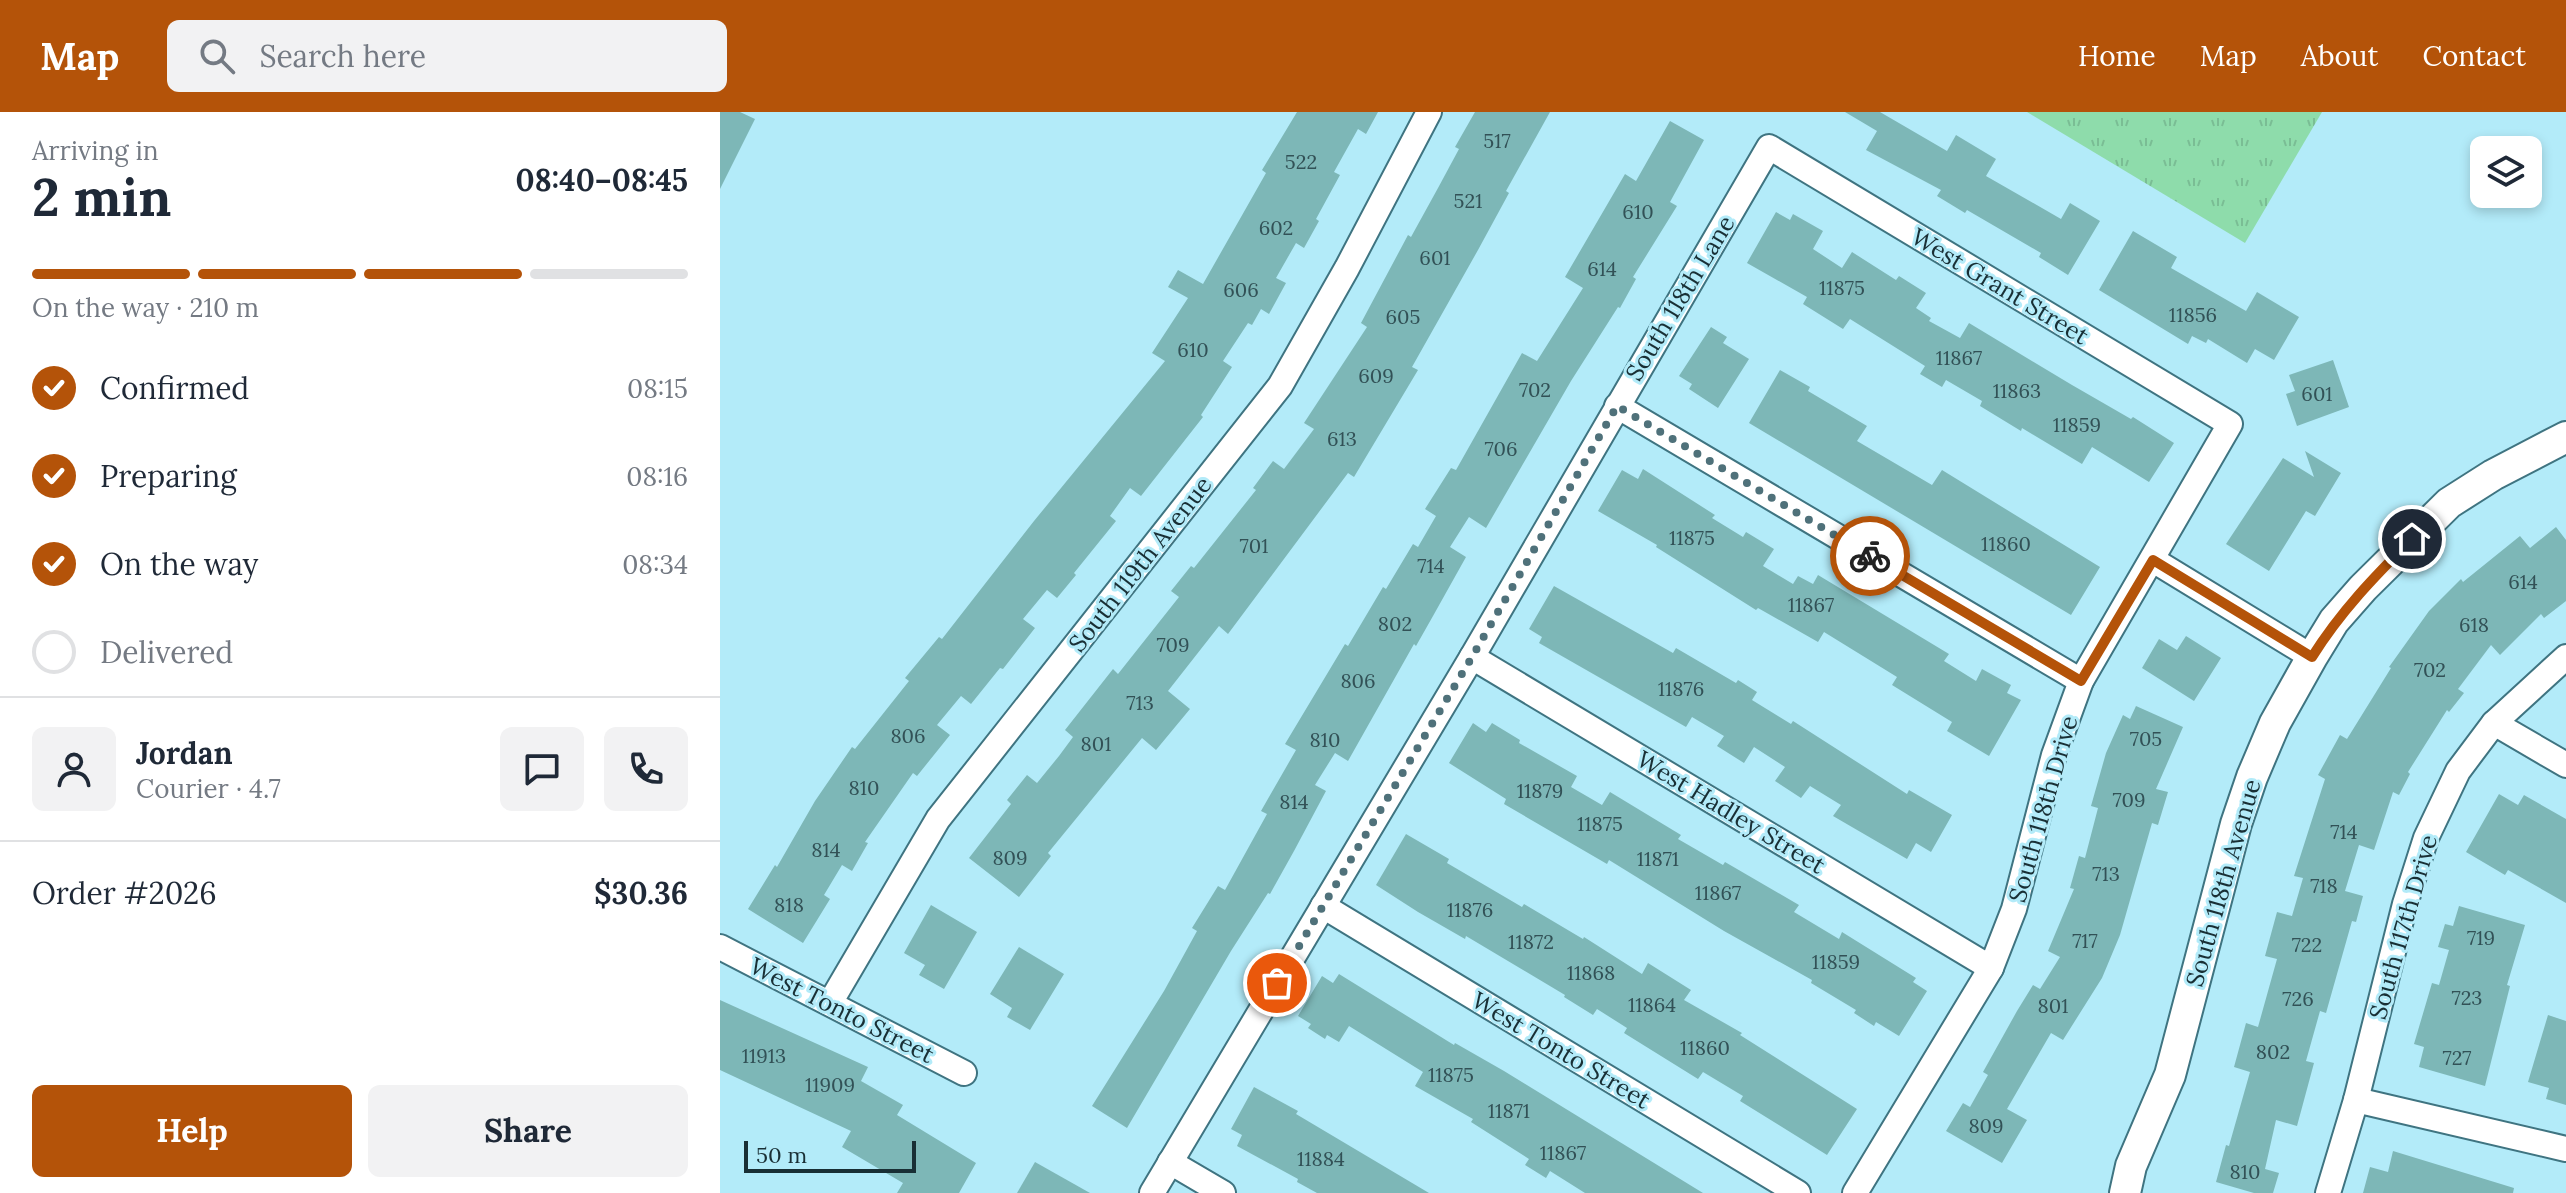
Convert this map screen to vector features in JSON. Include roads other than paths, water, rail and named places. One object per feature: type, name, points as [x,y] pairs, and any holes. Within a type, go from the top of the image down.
[{"type":"street","name":"South 119th Avenue","points":[[830,1003],[938,819],[1280,386],[1347,268],[1429,112]]},
{"type":"street","name":"South 118th Lane","points":[[1152,1193],[1472,657],[1769,147]]},
{"type":"street","name":"West Grant Street","points":[[1769,147],[2230,424]]},
{"type":"street","points":[[1617,406],[2081,681]]},
{"type":"street","name":"South 118th Drive","points":[[1855,1193],[1991,968],[2014,909],[2054,755],[2081,681],[2230,424]]},
{"type":"street","name":"South 118th Avenue","points":[[2111,1193],[2128,1180],[2170,1075],[2236,824],[2252,777],[2275,723],[2312,657],[2334,621],[2363,588],[2449,503],[2493,475],[2566,437]]},
{"type":"street","points":[[2153,560],[2312,657]]},
{"type":"street","name":"West Hadley Street","points":[[1472,657],[1991,968]]},
{"type":"street","name":"South 117th Drive","points":[[2328,1193],[2356,1100],[2405,904],[2426,838],[2458,771],[2494,723],[2566,657]]},
{"type":"street","points":[[2494,723],[2566,765]]},
{"type":"street","name":"West Tonto Street","points":[[1323,906],[1798,1193]]},
{"type":"street","name":"West Tonto Street","points":[[720,947],[964,1073]]},
{"type":"street","points":[[2356,1100],[2566,1149]]},
{"type":"street","points":[[1170,1162],[1223,1193]]}]
